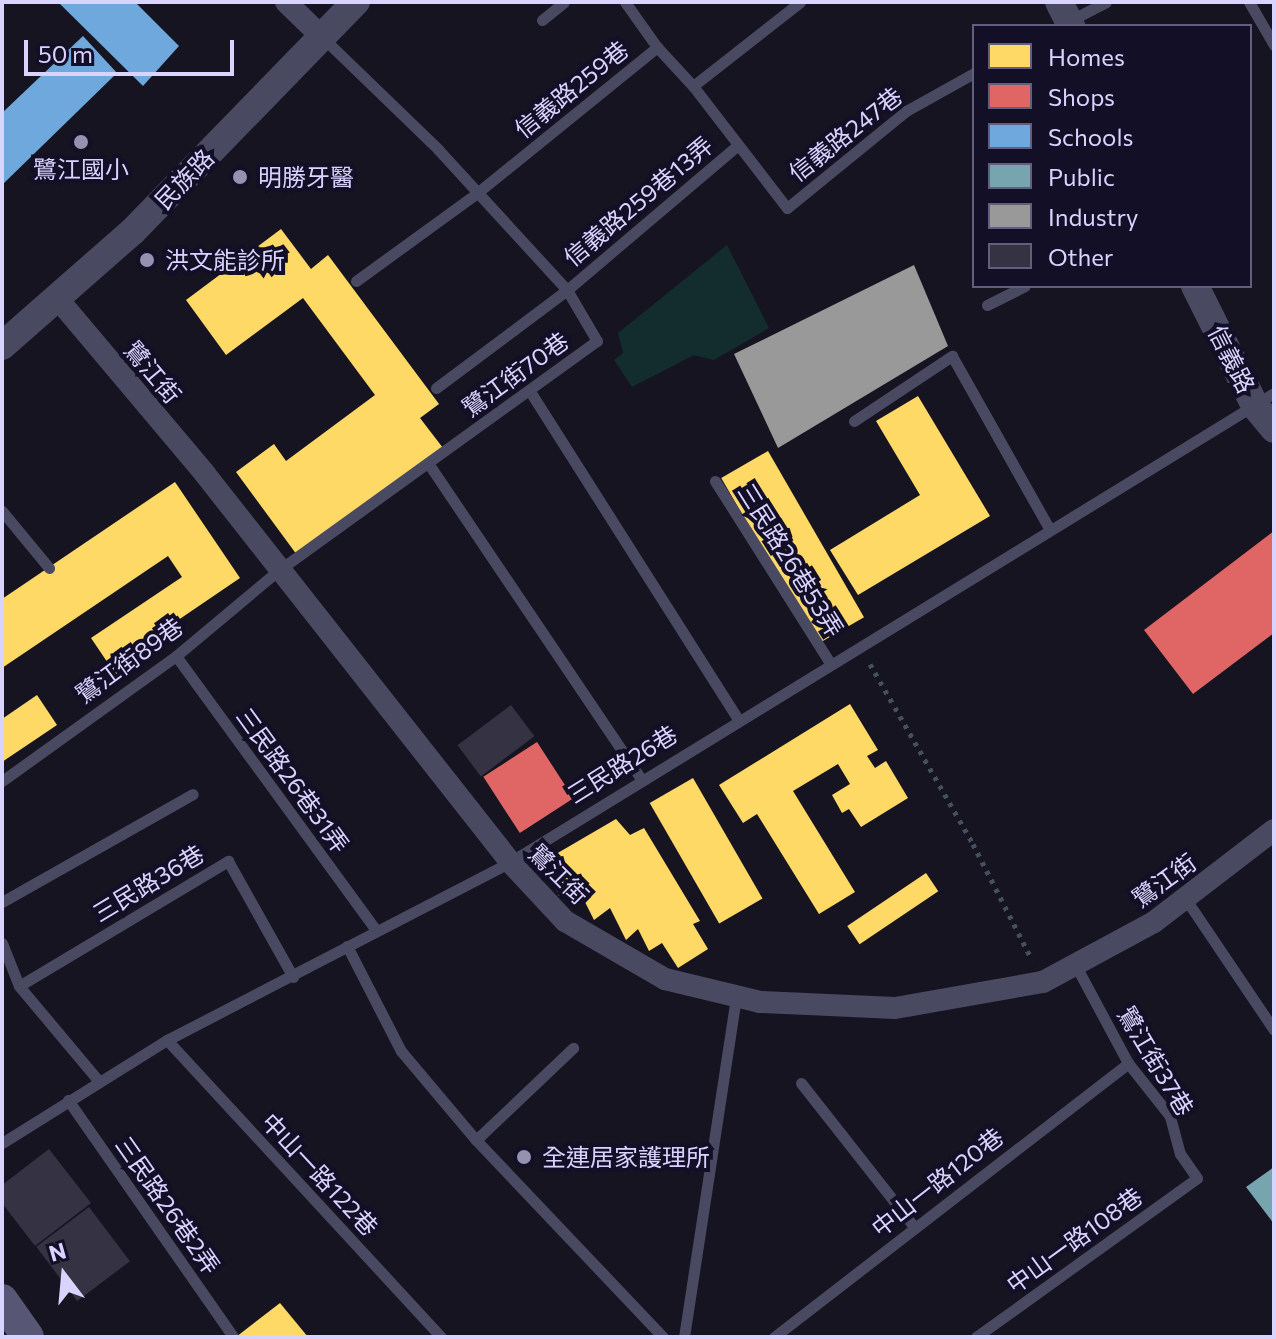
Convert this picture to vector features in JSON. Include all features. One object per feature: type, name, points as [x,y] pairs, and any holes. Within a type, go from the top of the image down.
[{"type":"main road","points":[[2,1300],[28,1337]]},
{"type":"street","points":[[286,2],[322,37]]},
{"type":"street","name":"民族路","points":[[2,346],[133,231],[356,2]]},
{"type":"street","name":"信義路","points":[[1196,288],[1265,399],[1274,429]]},
{"type":"street","name":"鷺江街","points":[[57,298],[279,570],[510,862],[565,921],[665,979],[736,997],[895,1008],[1043,982],[1154,922],[1274,830]]},
{"type":"lane","points":[[542,20],[564,2]]},
{"type":"lane","points":[[625,2],[657,47]]},
{"type":"lane","points":[[693,86],[800,2]]},
{"type":"lane","points":[[1064,19],[1106,2]]},
{"type":"lane","points":[[1249,2],[1274,45]]},
{"type":"lane","name":"鷺江街70巷","points":[[279,570],[531,393],[597,341],[567,290],[477,193],[322,37]]},
{"type":"lane","name":"信義路259巷","points":[[356,281],[477,193],[657,47],[693,86],[787,208]]},
{"type":"lane","name":"信義路247巷","points":[[787,208],[906,111],[972,74]]},
{"type":"lane","name":"信義路259巷13弄","points":[[436,388],[567,290],[737,146]]},
{"type":"lane","points":[[987,305],[1021,288]]},
{"type":"lane","points":[[854,421],[952,356],[1049,528]]},
{"type":"lane","points":[[531,393],[738,719]]},
{"type":"lane","name":"三民路26巷","points":[[2,1143],[98,1080],[167,1040],[293,977],[375,929],[510,862],[640,777],[1265,399]]},
{"type":"lane","points":[[428,463],[640,777]]},
{"type":"lane","name":"三民路26巷53弄","points":[[715,481],[830,663]]},
{"type":"lane","points":[[2,511],[49,568]]},
{"type":"lane","name":"鷺江街89巷","points":[[2,781],[176,656],[279,570]]},
{"type":"lane","name":"三民路26巷31弄","points":[[176,656],[375,929]]},
{"type":"lane","points":[[2,902],[193,794]]},
{"type":"lane","name":"三民路36巷","points":[[19,986],[228,861],[293,977]]},
{"type":"lane","points":[[1185,898],[1274,1030]]},
{"type":"lane","points":[[347,946],[401,1051],[476,1140],[663,1337]]},
{"type":"lane","points":[[4,952],[19,986],[98,1080]]},
{"type":"lane","name":"鷺江街37巷","points":[[1076,966],[1128,1063],[1170,1116],[1180,1154],[1197,1178]]},
{"type":"lane","points":[[684,1337],[736,997]]},
{"type":"lane","name":"中山一路122巷","points":[[167,1040],[441,1337]]},
{"type":"lane","points":[[476,1140],[573,1048]]},
{"type":"lane","name":"中山一路120巷","points":[[774,1337],[1128,1063]]},
{"type":"lane","points":[[801,1083],[915,1228]]},
{"type":"lane","name":"三民路26巷2弄","points":[[68,1100],[232,1335]]},
{"type":"lane","name":"中山一路108巷","points":[[976,1337],[1197,1178]]},
{"type":"path","points":[[859,645],[973,844],[1043,982]]},
{"type":"green space","points":[[727,245],[769,328],[714,360],[694,355],[632,387],[614,360],[623,353],[618,333]]},
{"type":"building: Homes","points":[[281,229],[311,269],[328,255],[439,404],[420,418],[443,448],[297,555],[236,472],[274,444],[286,461],[375,395],[303,298],[226,355],[186,300]]},
{"type":"building: Homes","points":[[918,396],[990,516],[858,595],[830,550],[920,495],[876,421]]},
{"type":"building: Homes","points":[[768,451],[864,617],[817,644],[721,478]]},
{"type":"building: Homes","points":[[175,482],[240,578],[165,629],[171,638],[116,675],[91,638],[182,577],[168,556],[2,668],[2,599]]},
{"type":"building: Homes","points":[[37,695],[57,725],[2,762],[2,719]]},
{"type":"building: Homes","points":[[850,704],[878,750],[867,756],[875,768],[886,761],[908,798],[861,827],[849,809],[842,813],[832,795],[850,784],[838,764],[793,791],[855,892],[819,914],[757,814],[743,823],[719,785]]},
{"type":"building: Homes","points":[[693,778],[762,898],[719,923],[650,803]]},
{"type":"building: Homes","points":[[616,819],[630,835],[644,828],[700,921],[693,924],[708,949],[678,968],[662,943],[649,951],[638,929],[626,940],[610,908],[594,920],[575,882],[559,896],[548,869],[556,854]]},
{"type":"building: Homes","points":[[926,873],[938,891],[860,944],[847,926]]},
{"type":"building: Homes","points":[[280,1303],[308,1337],[236,1337]]},
{"type":"building: Shops","points":[[1274,531],[1274,633],[1193,694],[1144,630]]},
{"type":"building: Shops","points":[[537,742],[573,798],[520,833],[483,777]]},
{"type":"building: Schools","points":[[58,2],[135,2],[179,46],[143,86]]},
{"type":"building: Schools","points":[[83,36],[117,73],[2,185],[2,113]]},
{"type":"building: Public","points":[[1274,1167],[1274,1224],[1246,1187]]},
{"type":"building: Industry","points":[[914,265],[948,346],[778,448],[734,354]]},
{"type":"building: Other","points":[[511,705],[534,736],[481,776],[457,745]]},
{"type":"building: Other","points":[[49,1149],[91,1203],[35,1246],[2,1203],[2,1185]]},
{"type":"building: Other","points":[[89,1207],[130,1261],[77,1301],[36,1247]]},
{"type":"place","name":"鷺江國小","points":[[81,142]]},
{"type":"place","name":"明勝牙醫","points":[[240,177]]},
{"type":"place","name":"洪文能診所","points":[[147,260]]},
{"type":"place","name":"全連居家護理所","points":[[524,1157]]}]
